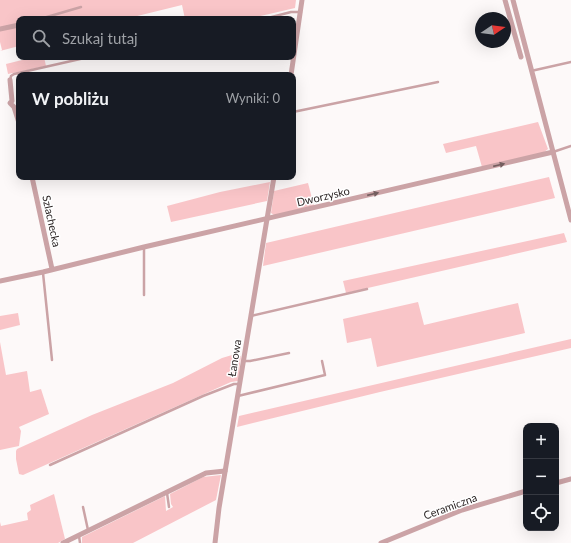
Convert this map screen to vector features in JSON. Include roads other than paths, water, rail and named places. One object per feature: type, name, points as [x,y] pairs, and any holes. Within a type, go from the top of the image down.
[{"type":"street","points":[[296,44],[302,0]]},
{"type":"street","points":[[506,0],[521,57]]},
{"type":"street","points":[[513,0],[531,71],[570,210],[571,220]]},
{"type":"street","points":[[0,29],[16,26]]},
{"type":"street","points":[[291,72],[293,60]]},
{"type":"street","points":[[10,80],[12,101],[10,103],[14,107],[16,113]]},
{"type":"street","name":"Dworzysko","points":[[0,281],[553,152]]},
{"type":"street","name":"Szlachecka","points":[[33,180],[52,269]]},
{"type":"street","name":"Łanowa","points":[[215,543],[274,180]]},
{"type":"street","points":[[63,543],[206,473],[226,471]]},
{"type":"street","points":[[559,482],[571,479]]},
{"type":"street","name":"Ceramiczna","points":[[381,543],[462,510],[523,492]]},
{"type":"lane","points":[[51,16],[81,8]]},
{"type":"lane","points":[[276,16],[291,12],[301,12]]},
{"type":"lane","points":[[23,72],[76,60]]},
{"type":"lane","points":[[531,71],[571,62]]},
{"type":"lane","points":[[10,80],[11,76],[16,74]]},
{"type":"lane","points":[[296,111],[438,82]]},
{"type":"lane","points":[[553,152],[571,146]]},
{"type":"lane","points":[[144,247],[144,295]]},
{"type":"lane","points":[[43,272],[52,360]]},
{"type":"lane","points":[[251,316],[367,289]]},
{"type":"lane","points":[[244,361],[289,353]]},
{"type":"lane","points":[[238,396],[326,375],[322,360]]},
{"type":"lane","points":[[50,465],[203,396],[234,384],[240,384]]},
{"type":"lane","points":[[167,492],[169,507]]},
{"type":"lane","points":[[83,508],[88,530]]},
{"type":"lane","points":[[79,535],[80,543]]}]
